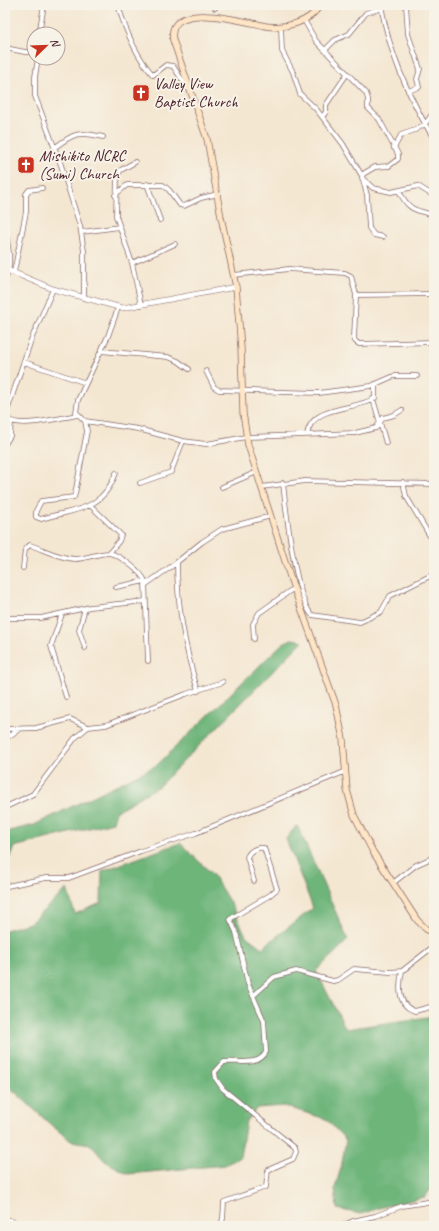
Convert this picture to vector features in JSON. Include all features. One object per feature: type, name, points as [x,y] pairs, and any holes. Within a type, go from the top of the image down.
[{"type":"main road","points":[[213,7],[258,24],[281,27],[304,20],[320,5]]},
{"type":"main road","points":[[178,13],[173,22],[173,40],[207,139],[221,217],[236,287],[246,437],[294,588],[336,705],[343,739],[344,772],[348,797],[357,823],[417,920],[434,933]]},
{"type":"street","points":[[40,26],[44,5]]},
{"type":"street","points":[[406,5],[408,34],[420,71],[417,78],[419,87],[408,91]]},
{"type":"street","points":[[119,6],[137,50],[148,70],[153,75],[166,65],[173,66],[191,93]]},
{"type":"street","points":[[324,50],[335,40],[349,34],[366,13],[381,7],[386,30],[408,91],[434,139]]},
{"type":"street","points":[[304,20],[314,38],[324,50],[366,93],[368,108],[379,119],[398,157],[397,161],[389,166],[375,168],[362,178]]},
{"type":"street","points":[[281,27],[282,51],[293,72],[297,89],[322,117],[343,144],[362,178],[367,195],[369,228],[374,235],[383,238]]},
{"type":"street","points":[[5,48],[26,52]]},
{"type":"street","points":[[37,66],[35,96],[74,203],[82,232],[84,298]]},
{"type":"street","points":[[322,117],[326,112],[326,105],[347,74]]},
{"type":"street","points":[[394,148],[404,133],[416,130],[425,124],[434,112]]},
{"type":"street","points":[[54,148],[74,134],[103,136]]},
{"type":"street","points":[[135,162],[118,173],[115,195],[116,216],[132,263],[141,305]]},
{"type":"street","points":[[362,178],[375,189],[391,192],[418,186],[434,196]]},
{"type":"street","points":[[115,195],[127,185],[147,184],[166,186],[175,200],[182,206],[201,198],[218,194]]},
{"type":"street","points":[[147,184],[160,220]]},
{"type":"street","points":[[5,280],[26,212],[26,194],[29,190],[42,188]]},
{"type":"street","points":[[399,191],[411,209],[434,215]]},
{"type":"street","points":[[82,232],[119,227]]},
{"type":"street","points":[[6,235],[9,249],[9,270]]},
{"type":"street","points":[[132,263],[175,244]]},
{"type":"street","points":[[234,275],[289,269],[345,273],[351,276],[356,295],[354,338],[356,343],[434,342]]},
{"type":"street","points":[[9,270],[53,289],[118,308],[236,287]]},
{"type":"street","points":[[5,444],[10,436],[11,422],[6,415],[24,362],[53,289]]},
{"type":"street","points":[[356,295],[434,294]]},
{"type":"street","points":[[116,473],[109,489],[99,501],[41,519],[36,517],[36,511],[41,501],[74,497],[87,431],[84,421],[76,412],[78,400],[101,352],[118,308]]},
{"type":"street","points":[[101,352],[168,357],[189,369]]},
{"type":"street","points":[[24,362],[86,383]]},
{"type":"street","points":[[206,371],[216,389],[319,393],[350,390],[375,384],[394,376],[417,376]]},
{"type":"street","points":[[307,435],[310,424],[317,418],[343,407],[365,404],[373,399],[376,395],[375,384]]},
{"type":"street","points":[[373,399],[386,443]]},
{"type":"street","points":[[84,421],[138,429],[183,441],[214,443],[246,437],[355,433],[376,428],[383,418],[394,415],[402,410]]},
{"type":"street","points":[[11,422],[53,420],[78,415]]},
{"type":"street","points":[[140,483],[171,472],[183,441]]},
{"type":"street","points":[[222,487],[257,472]]},
{"type":"street","points":[[262,487],[305,481],[349,483],[402,482],[434,484]]},
{"type":"street","points":[[402,482],[406,496],[434,543]]},
{"type":"street","points":[[282,484],[290,542],[298,582],[308,610],[312,615],[360,622],[381,612],[390,596],[434,574]]},
{"type":"street","points":[[23,568],[25,549],[30,545],[53,555],[74,559],[109,553],[119,542],[121,534],[90,505]]},
{"type":"street","points":[[116,587],[145,583],[222,529],[271,516]]},
{"type":"street","points":[[109,553],[133,566],[142,573],[145,583],[148,661]]},
{"type":"street","points":[[177,562],[177,588],[188,657],[198,691]]},
{"type":"street","points":[[254,638],[253,624],[259,613],[294,588]]},
{"type":"street","points":[[5,618],[41,618],[85,608],[146,601]]},
{"type":"street","points":[[85,608],[79,630],[85,648]]},
{"type":"street","points":[[62,614],[51,646],[66,697]]},
{"type":"street","points":[[5,729],[18,730],[36,728],[70,719],[88,727],[106,725],[186,694],[223,682]]},
{"type":"street","points":[[8,806],[33,794],[75,738],[88,727]]},
{"type":"street","points":[[5,739],[18,730]]},
{"type":"street","points":[[7,886],[46,878],[69,878],[135,853],[196,833],[344,772]]},
{"type":"street","points":[[220,1226],[223,1219],[224,1202],[266,1187],[268,1170],[293,1159],[296,1152],[295,1148],[226,1092],[216,1079],[214,1072],[221,1064],[229,1061],[248,1062],[264,1055],[266,1052],[264,1021],[248,984],[236,932],[230,919],[270,895],[277,889],[264,848],[260,847],[252,851],[247,857],[254,881]]},
{"type":"street","points":[[393,883],[411,868],[434,857]]},
{"type":"street","points":[[253,996],[274,977],[296,971],[333,981],[338,980],[354,969],[390,972],[402,971],[434,946]]},
{"type":"street","points":[[402,971],[399,992],[408,1007],[415,1011],[434,1006]]},
{"type":"street","points":[[342,1226],[353,1221],[375,1216],[402,1206],[434,1201]]},
{"type":"street","points":[[6,1226],[7,1219],[25,1226]]},
{"type":"green space","points":[[292,639],[303,641],[159,786],[116,811],[113,822],[14,847],[5,870],[5,832],[34,825],[157,765],[283,643]]},
{"type":"green space","points":[[297,825],[348,940],[316,971],[346,1029],[434,1016],[434,1185],[425,1197],[382,1207],[361,1214],[337,1209],[335,1188],[341,1168],[346,1140],[326,1119],[284,1106],[257,1108],[246,1121],[240,1157],[225,1165],[128,1174],[105,1161],[90,1144],[71,1141],[5,1083],[5,930],[30,923],[67,889],[75,914],[101,903],[102,871],[180,843],[213,875],[232,906],[246,936],[262,948],[313,908],[286,839]]},
{"type":"place","name":"Valley View Baptist Church","points":[[141,93]]},
{"type":"place","name":"Mishikito NCRC (Sumi) Church","points":[[26,165]]}]
